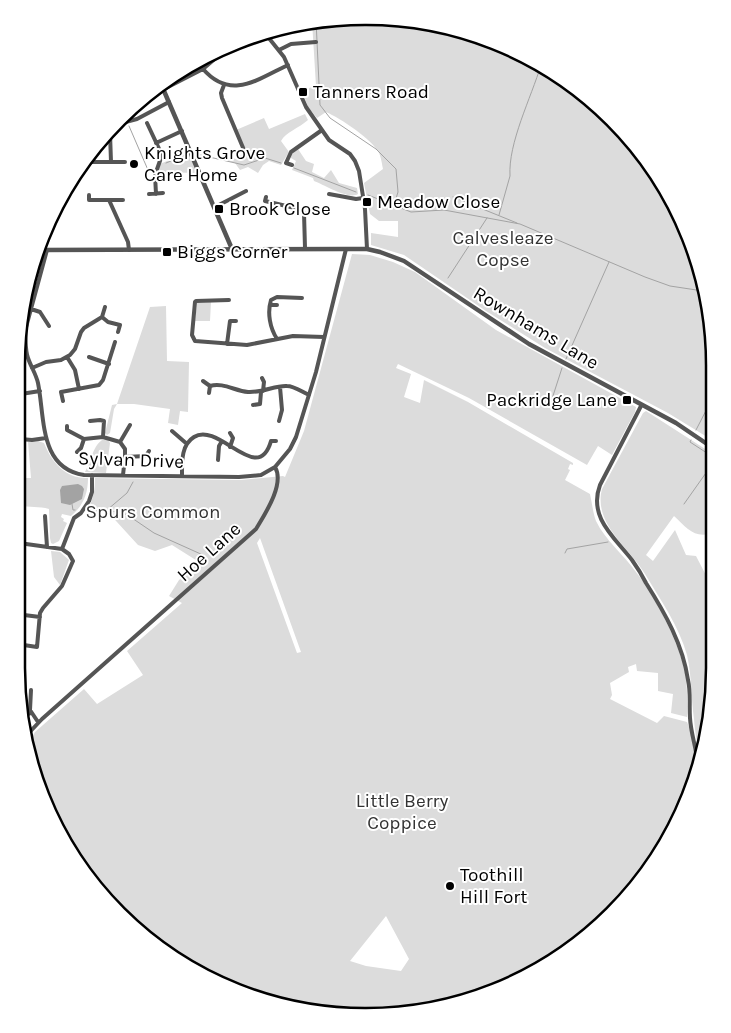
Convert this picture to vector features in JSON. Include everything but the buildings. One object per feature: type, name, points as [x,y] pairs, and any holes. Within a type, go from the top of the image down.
[{"type":"street","points":[[270,39],[288,65],[306,107],[322,130],[330,140],[350,154],[355,161],[359,171],[364,198],[367,249]]},
{"type":"street","points":[[279,50],[291,44],[316,42]]},
{"type":"street","points":[[183,78],[203,69],[211,62]]},
{"type":"street","points":[[203,69],[212,78],[224,85],[232,86],[244,85],[288,65]]},
{"type":"street","points":[[224,85],[221,93],[222,98],[244,150]]},
{"type":"street","points":[[164,90],[232,249]]},
{"type":"street","points":[[129,121],[137,119],[169,102]]},
{"type":"street","points":[[148,123],[162,155],[155,175],[156,194]]},
{"type":"street","points":[[292,165],[286,163],[291,152],[322,130]]},
{"type":"street","points":[[156,143],[182,131]]},
{"type":"street","points":[[110,140],[111,162]]},
{"type":"street","points":[[92,162],[125,162]]},
{"type":"street","points":[[215,207],[246,191]]},
{"type":"street","points":[[148,194],[163,193]]},
{"type":"street","points":[[330,194],[356,199],[364,198]]},
{"type":"street","points":[[89,195],[89,200],[123,200]]},
{"type":"street","points":[[109,200],[128,242],[128,250]]},
{"type":"street","points":[[265,201],[302,211],[305,217],[305,248]]},
{"type":"street","points":[[275,467],[290,449],[296,437],[309,395],[346,248]]},
{"type":"street","name":"Rownhams Lane","points":[[47,250],[346,248],[367,249],[392,256],[414,266],[528,344],[676,423],[706,444]]},
{"type":"street","name":"Sylvan Drive","points":[[29,315],[47,250]]},
{"type":"street","points":[[277,339],[271,323],[270,305],[272,299],[277,297],[302,298]]},
{"type":"street","points":[[229,300],[196,301],[194,303],[192,338],[195,341],[247,345],[299,335],[324,336]]},
{"type":"street","points":[[270,305],[277,305]]},
{"type":"street","points":[[32,368],[46,362],[67,357],[75,349],[84,328],[102,317],[105,306]]},
{"type":"street","points":[[31,309],[40,312],[49,326]]},
{"type":"street","points":[[102,317],[108,322],[120,326]]},
{"type":"street","points":[[118,332],[122,320]]},
{"type":"street","points":[[227,344],[230,321],[236,321]]},
{"type":"street","points":[[62,401],[59,393],[99,385],[103,380],[115,342]]},
{"type":"street","name":"Sylvan Drive","points":[[26,350],[40,391],[48,448],[57,461],[75,474],[246,476],[261,475],[275,467]]},
{"type":"street","points":[[67,357],[75,370],[79,389]]},
{"type":"street","points":[[89,357],[108,364]]},
{"type":"street","points":[[252,405],[260,404],[264,382],[262,378]]},
{"type":"street","points":[[203,381],[210,386],[224,386],[246,392],[262,392],[287,386],[309,395]]},
{"type":"street","points":[[209,393],[210,386]]},
{"type":"street","points":[[279,421],[282,410],[280,405],[280,387]]},
{"type":"street","points":[[25,393],[40,391]]},
{"type":"street","points":[[275,407],[280,405]]},
{"type":"street","points":[[642,406],[600,485],[596,504],[607,531],[634,562],[656,598],[683,654],[690,687],[690,719],[696,748]]},
{"type":"street","points":[[90,420],[104,422],[103,437]]},
{"type":"street","points":[[120,442],[130,425]]},
{"type":"street","points":[[67,426],[67,430],[84,439],[103,437],[120,442],[125,449],[124,475]]},
{"type":"street","points":[[172,431],[187,444]]},
{"type":"street","points":[[182,476],[182,459],[187,444],[196,436],[204,434],[213,435],[245,456],[257,457],[266,452],[271,440]]},
{"type":"street","points":[[230,446],[233,441],[232,435],[238,434]]},
{"type":"street","points":[[25,439],[46,438]]},
{"type":"street","points":[[77,452],[81,448],[84,439]]},
{"type":"street","points":[[218,460],[222,441]]},
{"type":"street","points":[[125,457],[147,454],[149,462]]},
{"type":"street","name":"Hoe Lane","points":[[31,730],[38,722],[256,529],[266,513],[279,482],[275,467]]},
{"type":"street","points":[[62,549],[74,518],[81,513],[89,501],[92,492],[92,475]]},
{"type":"street","points":[[45,516],[47,547]]},
{"type":"street","points":[[25,545],[62,549],[69,554],[73,561],[66,580],[43,608],[40,617],[37,646],[25,645]]},
{"type":"street","points":[[25,615],[40,617]]},
{"type":"street","points":[[31,690],[31,713],[38,722]]},
{"type":"green space","name":"Calvesleaze Copse","points":[[343,26],[388,26],[410,28],[454,37],[496,51],[555,82],[590,109],[622,141],[649,176],[671,215],[688,256],[703,321],[706,366],[706,436],[668,413],[545,348],[486,311],[404,255],[371,245],[371,233],[398,237],[398,221],[379,221],[370,214],[364,183],[383,169],[379,153],[363,135],[339,119],[326,112],[317,118],[308,107],[302,90],[316,86],[313,30]]},
{"type":"green space","points":[[305,114],[308,120],[286,135],[281,141],[289,152],[281,165],[269,161],[263,165],[258,173],[248,167],[240,170],[235,163],[225,160],[227,156],[236,159],[245,152],[236,130],[264,118],[269,129]]},
{"type":"green space","points":[[298,149],[306,161],[314,164],[312,172],[324,178],[331,170],[339,183],[357,188],[358,194],[343,194],[314,181],[313,178],[292,170],[296,161],[291,158],[291,155]]},
{"type":"green space","points":[[188,152],[197,173],[160,172],[160,164]]},
{"type":"green space","points":[[352,254],[370,255],[393,262],[415,272],[496,330],[636,407],[612,455],[598,446],[587,465],[469,398],[398,364],[396,368],[411,374],[404,397],[420,403],[424,380],[468,402],[573,463],[573,465],[570,464],[568,469],[570,470],[565,480],[590,494],[596,521],[604,535],[631,566],[650,592],[669,628],[685,670],[687,717],[671,713],[673,694],[658,691],[658,673],[637,671],[636,664],[628,667],[629,672],[610,683],[612,695],[610,699],[657,723],[664,716],[687,722],[691,733],[694,754],[688,777],[671,818],[649,857],[622,892],[573,938],[536,962],[496,982],[475,990],[432,1001],[410,1005],[366,1008],[321,1005],[299,1001],[256,990],[235,982],[176,951],[141,924],[109,892],[82,857],[51,798],[37,756],[32,736],[35,732],[84,689],[97,704],[143,675],[127,651],[182,603],[169,596],[179,580],[199,562],[172,545],[155,551],[138,545],[106,510],[95,515],[86,512],[93,496],[95,478],[241,480],[285,477],[304,431]],"holes":[[[260,538],[301,652],[297,653],[257,543]],[[386,916],[409,959],[401,971],[366,966],[350,961]]]},
{"type":"green space","points":[[211,302],[210,321],[195,321],[197,303]]},
{"type":"green space","points":[[166,306],[167,361],[189,362],[188,412],[180,411],[178,425],[168,423],[170,409],[134,404],[117,404],[150,307]]},
{"type":"green space","points":[[117,404],[114,409],[110,433],[107,435],[105,433],[112,405]]},
{"type":"green space","points":[[646,411],[706,450],[706,534],[701,535],[691,531],[674,516],[646,555],[653,561],[675,530],[686,555],[696,556],[706,575],[705,690],[697,741],[690,671],[684,644],[669,613],[645,574],[607,524],[601,502],[602,489],[643,413]]},
{"type":"green space","points":[[104,439],[110,443],[106,473],[85,472],[97,445]]},
{"type":"green space","points":[[38,441],[44,443],[51,457],[67,473],[80,478],[88,478],[86,494],[82,504],[71,516],[62,514],[63,521],[67,523],[59,541],[53,544],[50,538],[49,509],[25,506],[25,478],[31,478],[28,442]]},
{"type":"green space","points":[[51,551],[60,552],[69,560],[60,585],[54,577]]},
{"type":"shaded area","points":[[78,484],[84,489],[82,499],[70,505],[61,503],[60,490],[62,486]]},
{"type":"waterway","points":[[316,29],[320,105],[330,118],[376,149],[396,169],[398,192],[394,205]]},
{"type":"waterway","points":[[499,215],[510,176],[510,163],[516,135],[538,72]]},
{"type":"waterway","points":[[129,126],[148,170],[152,169]]},
{"type":"waterway","points":[[166,163],[188,154]]},
{"type":"waterway","points":[[196,154],[244,165],[265,158],[281,163]]},
{"type":"waterway","points":[[294,168],[356,192]]},
{"type":"waterway","points":[[368,195],[411,212],[444,210],[520,224],[645,277],[670,286],[697,290]]},
{"type":"waterway","points":[[453,197],[517,223]]},
{"type":"waterway","points":[[448,278],[487,218]]},
{"type":"waterway","points":[[566,359],[609,262]]},
{"type":"waterway","points":[[551,402],[562,368]]},
{"type":"waterway","points":[[696,430],[706,411]]},
{"type":"waterway","points":[[691,440],[690,442],[706,452]]},
{"type":"waterway","points":[[684,504],[706,473]]},
{"type":"waterway","points":[[107,510],[127,493],[133,482]]},
{"type":"waterway","points":[[72,504],[73,510],[75,510]]},
{"type":"waterway","points":[[88,510],[121,512],[154,533],[203,555]]},
{"type":"waterway","points":[[565,553],[567,549],[608,542]]},
{"type":"place","name":"Tanners Road","points":[[303,92]]},
{"type":"place","name":"Knights Grove Care Home","points":[[134,164]]},
{"type":"place","name":"Meadow Close","points":[[367,202]]},
{"type":"place","name":"Brook Close","points":[[219,209]]},
{"type":"place","name":"Biggs Corner","points":[[167,252]]},
{"type":"place","name":"Packridge Lane","points":[[627,400]]},
{"type":"place","name":"Toothill Hill Fort","points":[[450,886]]},
{"type":"park label","name":"Spurs Common","points":[[153,512]]},
{"type":"park label","name":"Little Berry Coppice","points":[[402,812]]}]
